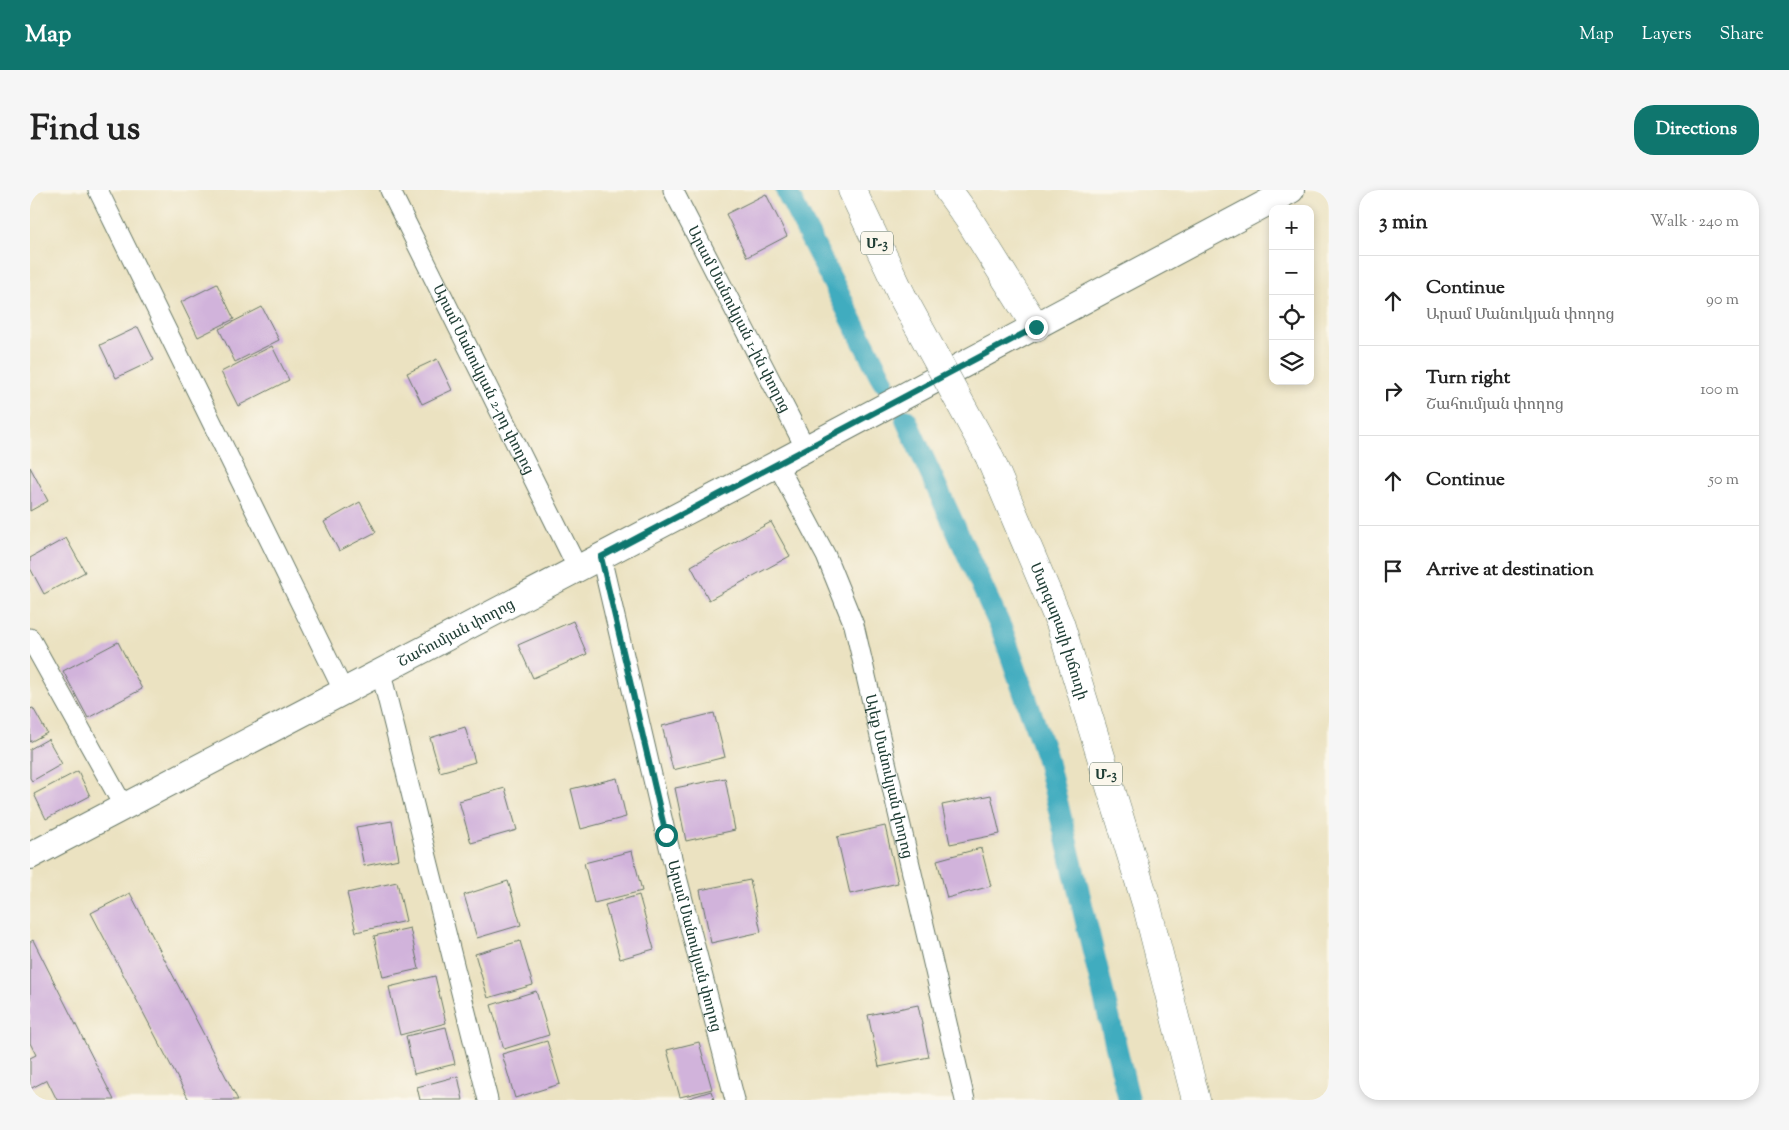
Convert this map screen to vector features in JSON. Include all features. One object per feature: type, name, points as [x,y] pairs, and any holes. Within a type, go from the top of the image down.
[{"type":"highway","name":"Մարգարայի խճուղի","points":[[852,190],[902,296],[989,456],[1060,623],[1147,907],[1196,1100]]},
{"type":"highway","points":[[948,190],[968,218],[1036,327]]},
{"type":"main road","name":"Շահումյան փողոց","points":[[30,856],[806,449],[1291,190]]},
{"type":"street","points":[[98,190],[344,692]]},
{"type":"street","name":"Արամ Մանուկյան 2-րդ փողոց","points":[[390,190],[578,569]]},
{"type":"street","name":"Արամ Մանուկյան 1-ին փողոց","points":[[673,190],[806,449]]},
{"type":"street","name":"Ալեք Մանուկյան փողոց","points":[[777,464],[826,556],[854,625],[965,1100]]},
{"type":"street","name":"Արամ Մանուկյան փողոց","points":[[601,557],[666,835],[735,1100]]},
{"type":"street","points":[[30,638],[124,807]]},
{"type":"street","points":[[381,672],[488,1100]]},
{"type":"building","points":[[766,194],[787,236],[747,257],[726,214]]},
{"type":"building","points":[[217,284],[234,319],[198,337],[181,302]]},
{"type":"building","points":[[262,307],[279,340],[235,362],[219,329]]},
{"type":"building","points":[[138,327],[154,360],[116,378],[100,345]]},
{"type":"building","points":[[272,346],[289,380],[238,406],[221,372]]},
{"type":"building","points":[[437,359],[452,390],[422,404],[407,373]]},
{"type":"building","points":[[30,467],[48,501],[30,511]]},
{"type":"building","points":[[360,502],[376,532],[339,551],[324,522]]},
{"type":"building","points":[[771,522],[790,556],[709,600],[691,566]]},
{"type":"building","points":[[66,538],[85,572],[44,594],[30,568],[30,558]]},
{"type":"building","points":[[573,621],[587,654],[533,678],[518,645]]},
{"type":"building","points":[[118,642],[142,689],[88,718],[63,671]]},
{"type":"building","points":[[33,708],[47,733],[30,742],[30,709]]},
{"type":"building","points":[[714,713],[725,757],[673,770],[662,726]]},
{"type":"building","points":[[465,727],[475,762],[440,772],[430,738]]},
{"type":"building","points":[[48,739],[62,764],[32,781],[30,778],[30,749]]},
{"type":"building","points":[[78,771],[90,796],[46,819],[34,794]]},
{"type":"building","points":[[617,778],[626,817],[581,829],[571,789]]},
{"type":"building","points":[[725,778],[735,830],[686,841],[675,788]]},
{"type":"building","points":[[505,788],[517,830],[471,843],[459,801]]},
{"type":"building","points":[[991,795],[1000,834],[950,844],[942,805]]},
{"type":"building","points":[[392,821],[399,859],[364,866],[356,827]]},
{"type":"building","points":[[885,826],[898,883],[850,894],[837,837]]},
{"type":"building","points":[[981,848],[991,886],[947,898],[937,860]]},
{"type":"building","points":[[632,851],[642,891],[594,903],[584,863]]},
{"type":"building","points":[[750,880],[761,932],[711,943],[700,890]]},
{"type":"building","points":[[508,881],[521,925],[477,938],[464,895]]},
{"type":"building","points":[[397,882],[406,921],[356,932],[347,893]]},
{"type":"building","points":[[130,893],[238,1100],[189,1100],[91,913]]},
{"type":"building","points":[[639,895],[654,949],[620,959],[605,905]]},
{"type":"building","points":[[410,928],[419,969],[383,977],[374,936]]},
{"type":"building","points":[[33,940],[114,1100],[57,1100],[47,1080],[30,1089],[30,1058],[36,1055],[30,1043],[30,942]]},
{"type":"building","points":[[520,941],[533,985],[488,998],[475,954]]},
{"type":"building","points":[[435,976],[446,1023],[400,1035],[389,987]]},
{"type":"building","points":[[536,991],[549,1035],[504,1049],[491,1005]]},
{"type":"building","points":[[918,1005],[929,1057],[879,1067],[868,1015]]},
{"type":"building","points":[[446,1027],[455,1064],[414,1074],[406,1036]]},
{"type":"building","points":[[547,1041],[560,1084],[515,1098],[502,1054]]},
{"type":"building","points":[[699,1042],[712,1089],[680,1097],[667,1050]]},
{"type":"building","points":[[458,1076],[463,1100],[420,1100],[417,1087]]},
{"type":"building","points":[[711,1091],[714,1100],[683,1100]]},
{"type":"waterway","points":[[786,190],[883,381]]},
{"type":"waterway","points":[[906,420],[1002,630],[1046,756],[1129,1100]]},
{"type":"route","points":[[666,835],[601,557],[1036,327]]}]
